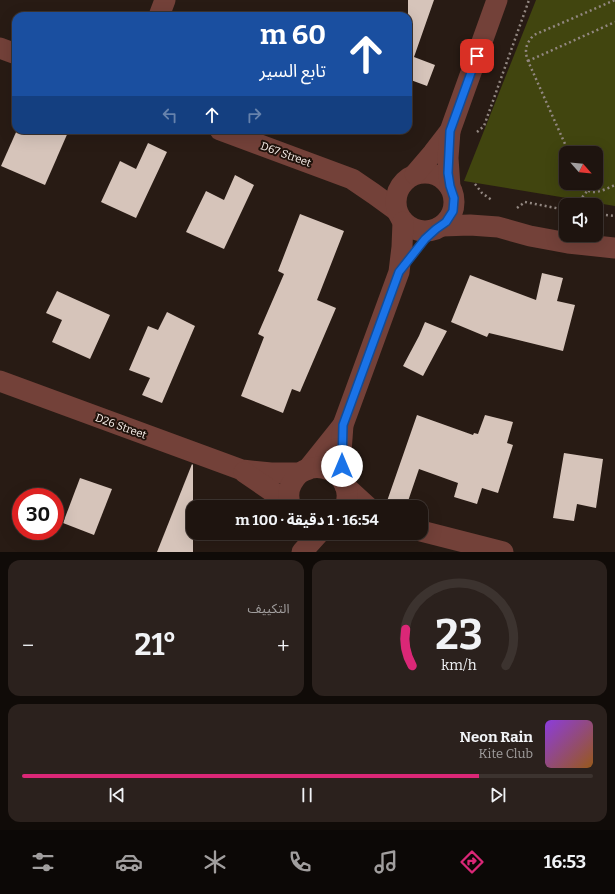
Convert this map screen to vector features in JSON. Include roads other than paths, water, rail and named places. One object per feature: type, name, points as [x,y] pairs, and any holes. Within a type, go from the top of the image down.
[{"type":"street","points":[[160,12],[165,0]]},
{"type":"street","points":[[399,272],[416,250],[450,217],[453,211],[454,205],[448,158],[450,131],[498,0]]},
{"type":"street","points":[[0,48],[12,52]]},
{"type":"street","points":[[347,500],[341,452],[343,425],[399,272],[402,247],[396,197],[397,190],[433,153],[450,131]]},
{"type":"street","name":"D67 Street","points":[[231,134],[352,179],[378,182],[410,177]]},
{"type":"street","points":[[410,177],[421,172],[434,174],[441,177],[474,212],[498,227]]},
{"type":"street","name":"D67 Street","points":[[352,179],[399,216]]},
{"type":"street","points":[[399,216],[412,229],[418,231],[430,231],[439,228],[470,225],[498,227],[530,236],[568,243],[615,248]]},
{"type":"street","name":"D26 Street","points":[[0,381],[242,470],[271,474],[303,471],[313,467],[327,468],[333,471],[344,483]]},
{"type":"street","points":[[290,500],[289,490],[291,484],[343,425]]},
{"type":"street","name":"D26 Street","points":[[242,470],[283,500]]},
{"type":"street","points":[[344,483],[361,500]]},
{"type":"street","points":[[428,533],[503,552]]},
{"type":"street","points":[[295,552],[296,540]]},
{"type":"street","points":[[302,552],[313,540]]}]
